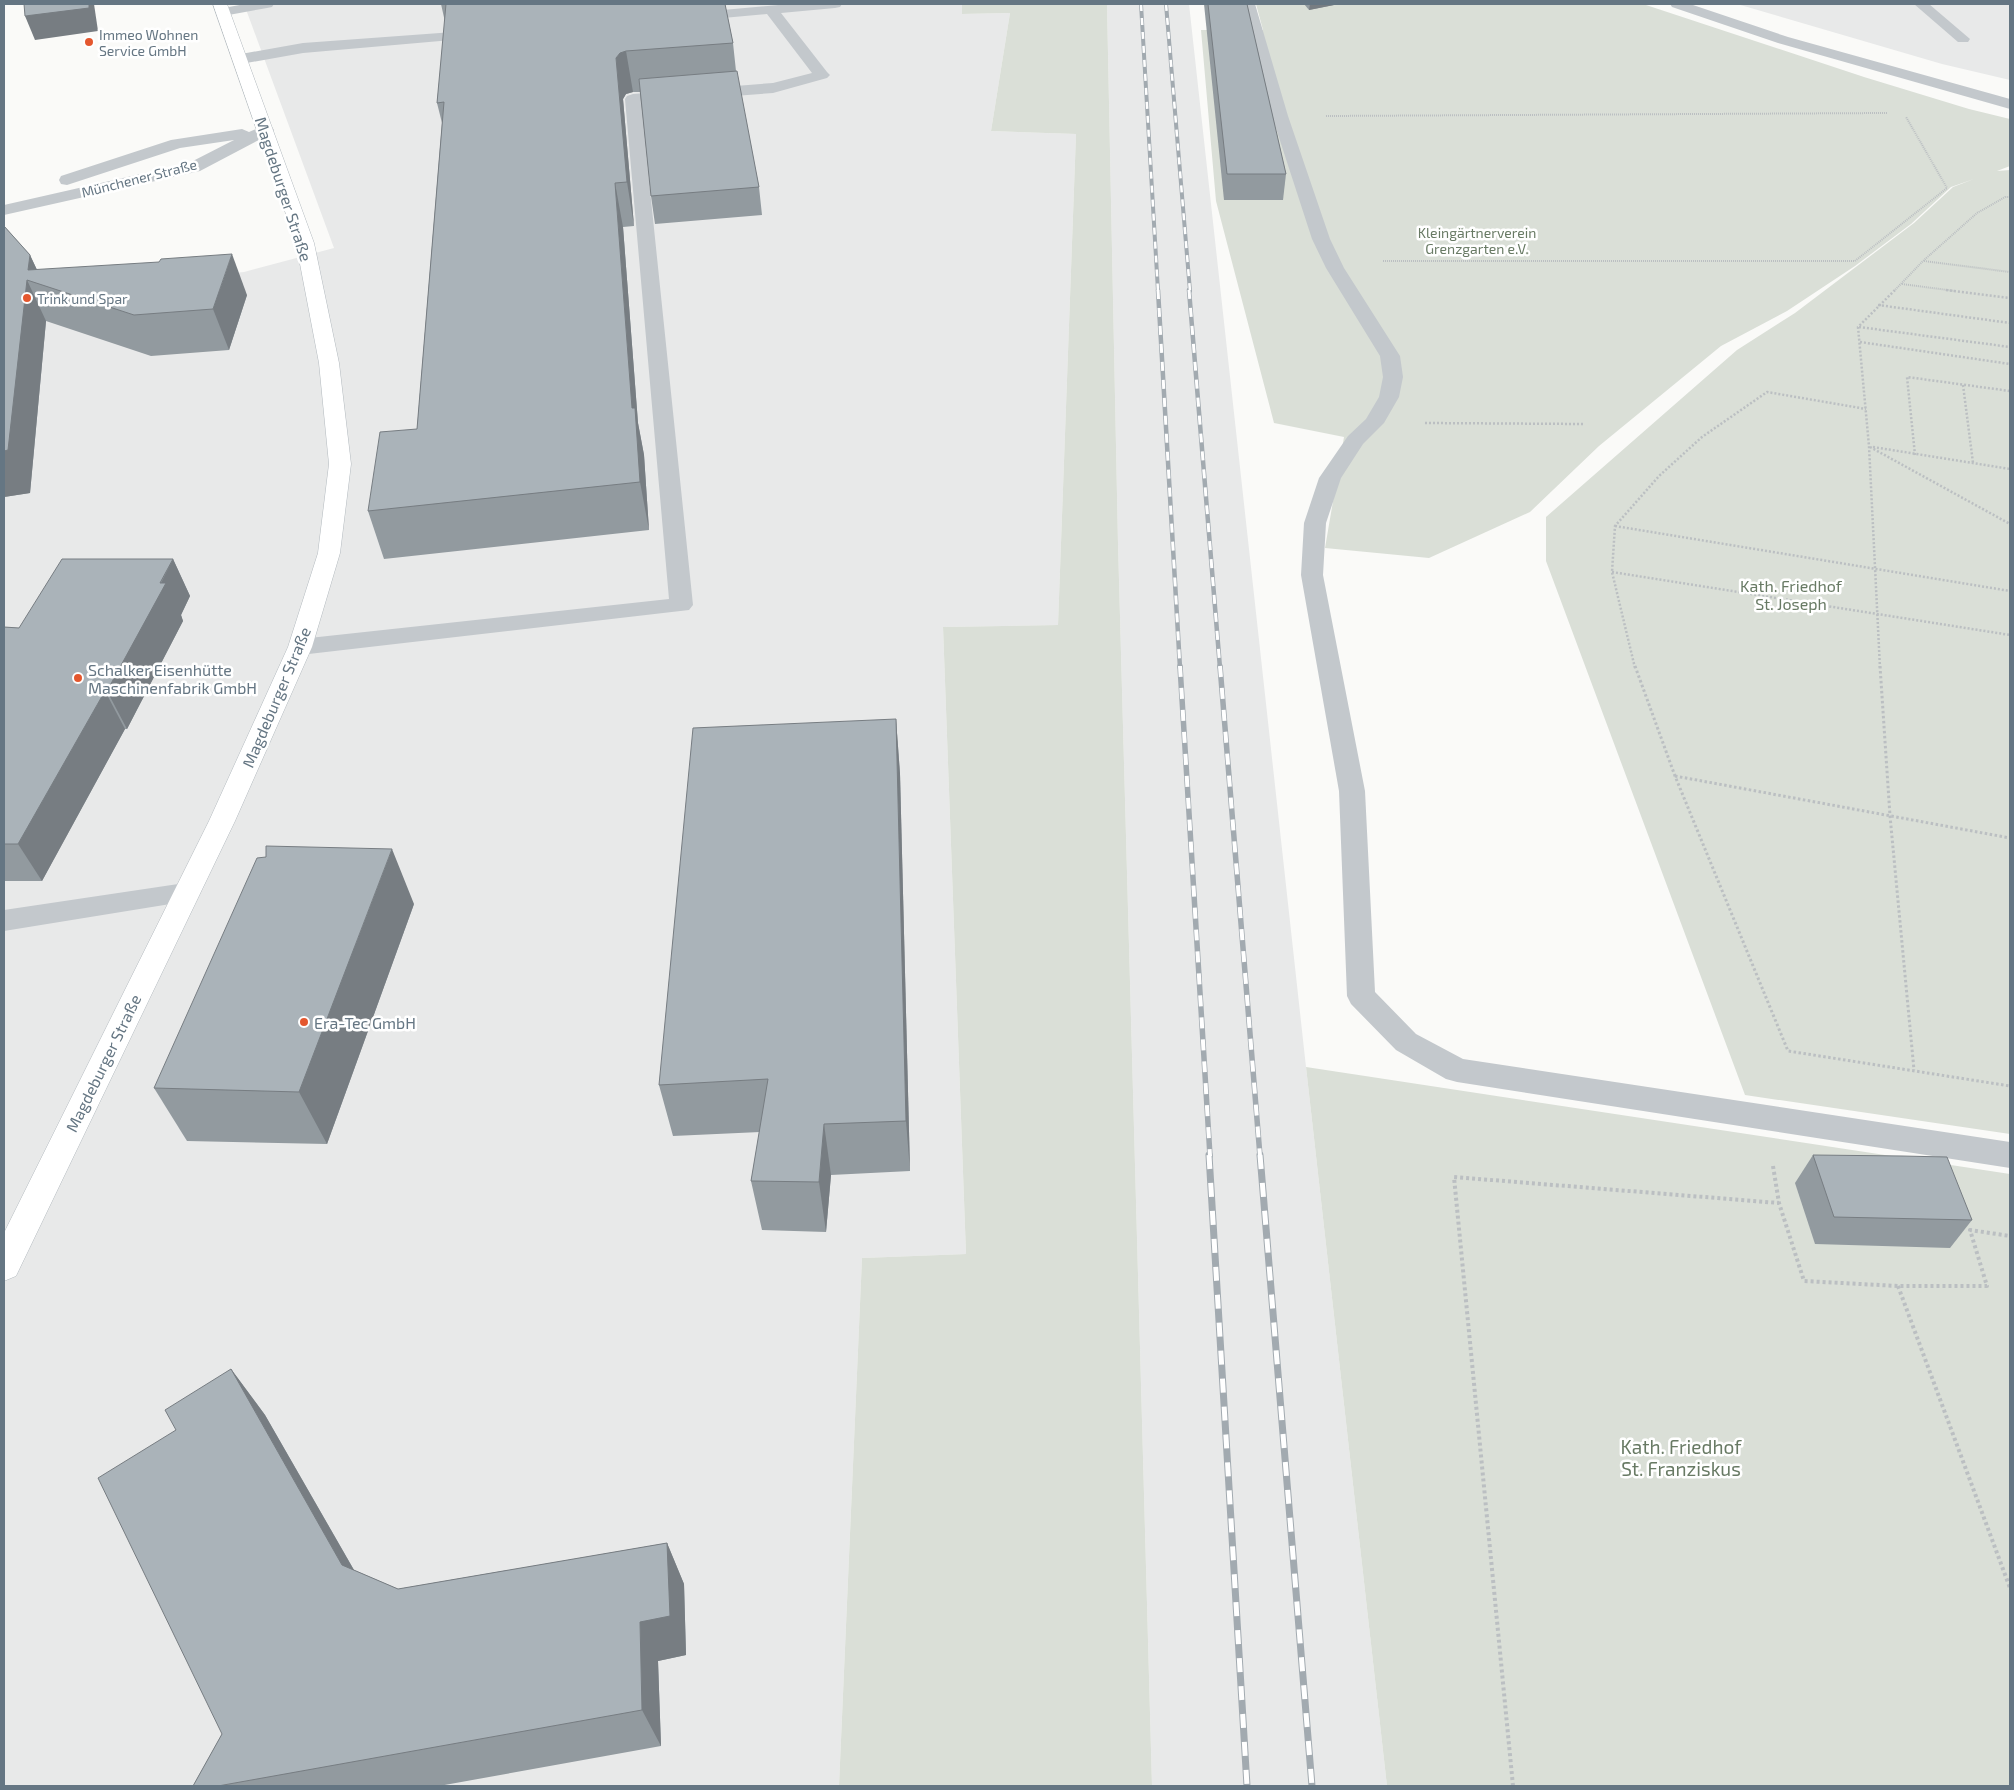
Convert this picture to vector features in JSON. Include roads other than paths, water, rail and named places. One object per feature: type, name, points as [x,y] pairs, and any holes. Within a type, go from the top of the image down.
[{"type":"street","points":[[221,8],[267,4]]},
{"type":"street","points":[[673,19],[835,4]]},
{"type":"street","points":[[1248,4],[1280,116],[1321,239],[1332,261],[1390,356],[1393,377],[1389,397],[1374,423],[1355,440],[1330,478],[1315,523],[1312,575],[1352,791],[1361,996],[1406,1042],[1456,1070],[2010,1155]]},
{"type":"street","points":[[1677,4],[1783,40],[2010,104]]},
{"type":"street","points":[[1921,4],[1963,39]]},
{"type":"street","name":"Magdeburger Straße","points":[[4,1266],[222,820],[300,647],[329,553],[340,464],[329,363],[305,243],[241,59],[221,8]]},
{"type":"street","points":[[300,647],[681,605],[633,99],[773,88],[822,75],[772,11]]},
{"type":"street","points":[[241,59],[303,48],[496,33]]},
{"type":"street","name":"Münchener Straße","points":[[4,200],[177,143],[266,130]]},
{"type":"street","name":"Münchener Straße","points":[[4,210],[194,167],[266,130]]},
{"type":"street","points":[[4,921],[185,893]]},
{"type":"railway","points":[[1141,4],[1158,291]]},
{"type":"railway","points":[[1166,4],[1190,291]]},
{"type":"railway","points":[[1158,290],[1180,668]]},
{"type":"railway","points":[[1189,290],[1220,668]]},
{"type":"railway","points":[[1180,666],[1210,1156]]},
{"type":"railway","points":[[1220,666],[1260,1156]]},
{"type":"railway","points":[[1209,1155],[1247,1786]]},
{"type":"railway","points":[[1260,1155],[1312,1786]]},
{"type":"place","name":"Immeo Wohnen Service GmbH","points":[[89,42]]},
{"type":"place","name":"Trink und Spar","points":[[27,298]]},
{"type":"place","name":"Schalker Eisenhütte Maschinenfabrik GmbH","points":[[78,678]]},
{"type":"place","name":"Era-Tec GmbH","points":[[304,1022]]},
{"type":"park label","name":"Kleingärtnerverein Grenzgarten e.V.","points":[[1477,240]]},
{"type":"park label","name":"Kath. Friedhof St. Joseph","points":[[1791,594]]},
{"type":"park label","name":"Kath. Friedhof St. Franziskus","points":[[1681,1457]]}]
